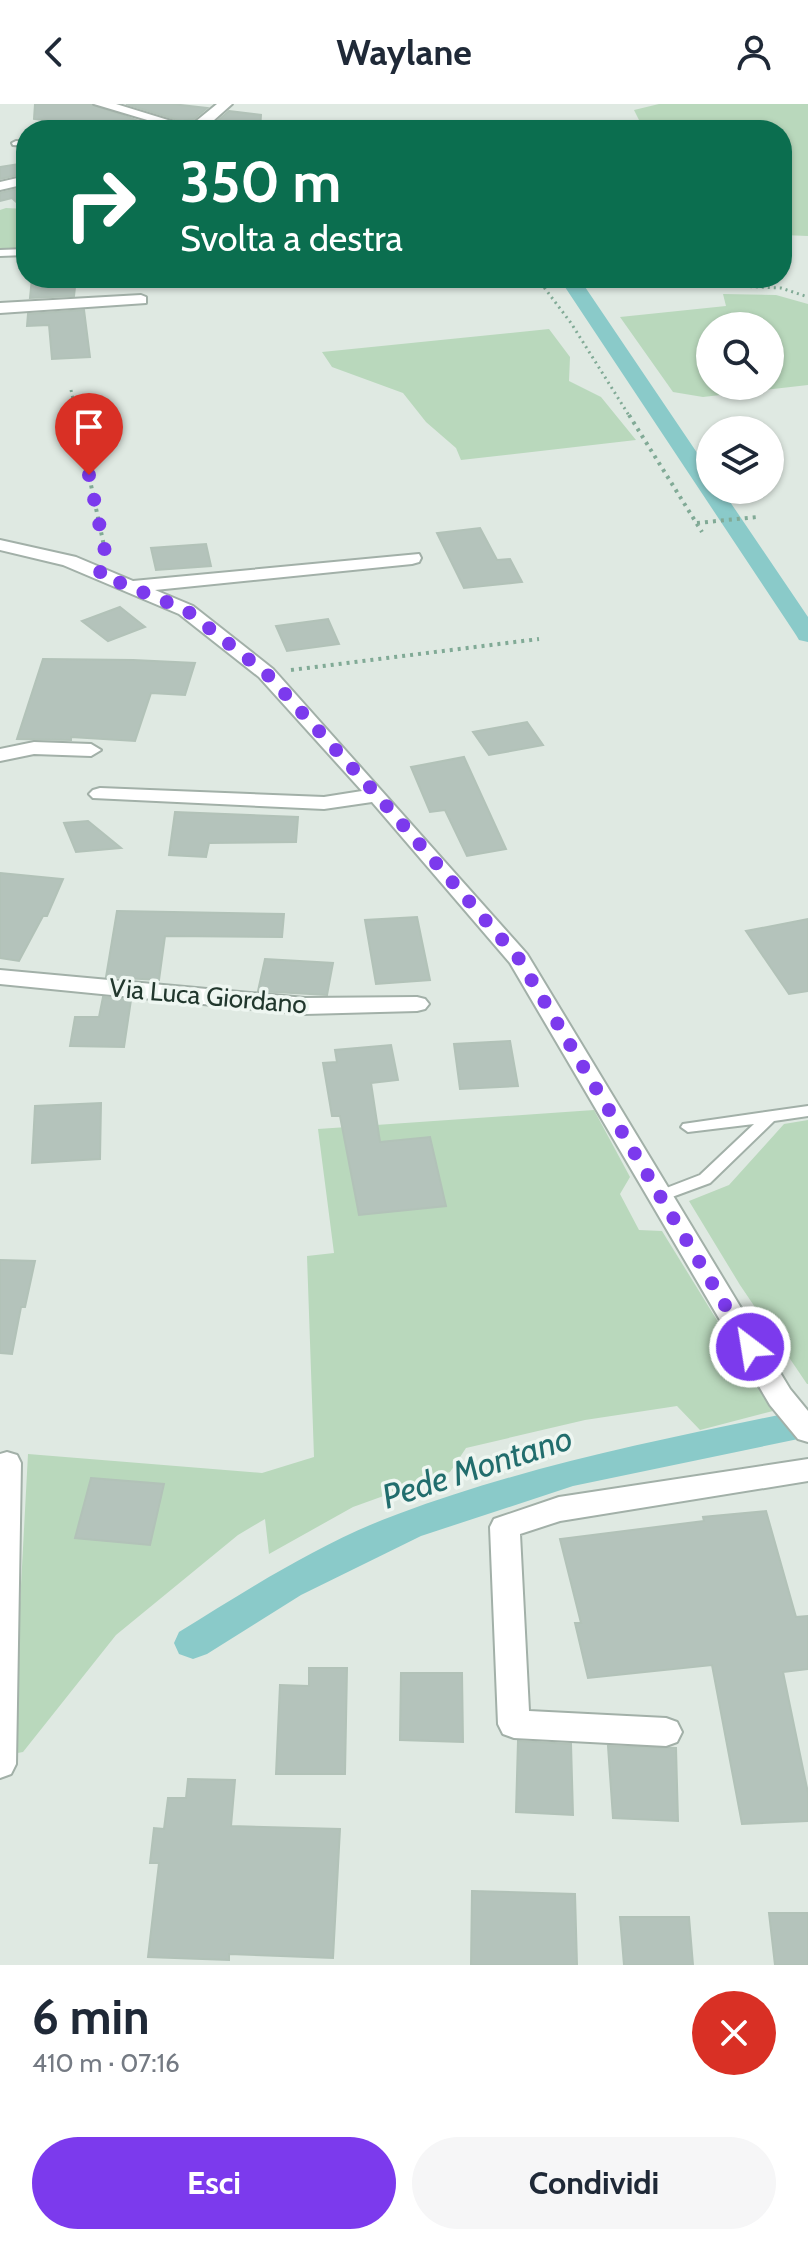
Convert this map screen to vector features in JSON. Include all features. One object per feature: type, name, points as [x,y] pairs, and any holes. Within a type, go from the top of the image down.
[{"type":"street","points":[[101,104],[161,120]]},
{"type":"street","points":[[206,120],[225,104]]},
{"type":"street","points":[[0,308],[141,300]]},
{"type":"street","points":[[0,545],[69,561],[186,610],[266,673],[519,959],[780,1397],[808,1431]]},
{"type":"street","points":[[130,587],[412,558]]},
{"type":"street","points":[[0,755],[34,748],[91,750]]},
{"type":"street","points":[[100,794],[324,803],[377,795]]},
{"type":"street","name":"Via Luca Giordano","points":[[0,977],[305,1006],[417,1004]]},
{"type":"street","points":[[0,1764],[7,1463]]},
{"type":"street","points":[[666,1732],[514,1724],[505,1527],[559,1509],[808,1470]]},
{"type":"lane","points":[[688,1127],[808,1111]]},
{"type":"lane","points":[[661,1196],[705,1179],[770,1117]]},
{"type":"path","points":[[547,288],[702,532]]},
{"type":"path","points":[[781,288],[808,297]]},
{"type":"path","points":[[71,390],[107,561],[99,574]]},
{"type":"path","points":[[697,523],[757,517]]},
{"type":"path","points":[[266,673],[539,639]]},
{"type":"green space","points":[[659,104],[808,104],[808,236],[792,235],[792,120],[639,120],[634,110]]},
{"type":"green space","points":[[16,208],[16,249],[0,250],[0,210]]},
{"type":"green space","points":[[723,294],[776,295],[808,304],[808,385],[784,388],[784,312],[696,312],[696,396],[673,392],[620,317],[726,306]]},
{"type":"green space","points":[[549,329],[570,357],[569,381],[601,397],[636,440],[461,460],[456,448],[426,422],[403,393],[332,367],[322,352]]},
{"type":"green space","points":[[594,1110],[630,1177],[620,1194],[639,1230],[662,1231],[773,1411],[700,1430],[677,1406],[585,1420],[466,1448],[450,1472],[353,1507],[269,1554],[265,1519],[238,1535],[116,1635],[23,1752],[12,1754],[28,1454],[262,1473],[314,1457],[307,1256],[334,1253],[318,1129]]},
{"type":"green space","points":[[808,1120],[807,1384],[740,1285],[689,1201],[729,1185],[784,1124]]},
{"type":"building","points":[[35,104],[91,104],[136,120],[42,120],[34,119]]},
{"type":"building","points":[[126,104],[207,108],[194,119],[178,120]]},
{"type":"building","points":[[229,111],[261,115],[261,120],[219,120]]},
{"type":"building","points":[[16,165],[16,175],[0,179],[0,167]]},
{"type":"building","points":[[16,189],[16,202],[12,198],[0,201],[0,193]]},
{"type":"building","points":[[31,288],[75,288],[74,296],[30,298]]},
{"type":"building","points":[[84,310],[90,357],[52,359],[49,325],[27,326],[28,314]]},
{"type":"building","points":[[480,528],[497,560],[510,559],[522,582],[464,588],[437,533]]},
{"type":"building","points":[[206,544],[211,566],[156,570],[151,548]]},
{"type":"building","points":[[120,607],[145,627],[108,641],[82,621]]},
{"type":"building","points":[[328,619],[339,644],[287,651],[276,626]]},
{"type":"building","points":[[43,659],[195,663],[185,695],[151,693],[135,741],[71,737],[71,740],[17,739]]},
{"type":"building","points":[[527,722],[543,745],[489,755],[473,732]]},
{"type":"building","points":[[464,757],[506,849],[467,856],[445,810],[430,812],[411,767]]},
{"type":"building","points":[[175,812],[298,817],[296,842],[209,843],[206,857],[169,855]]},
{"type":"building","points":[[88,821],[121,848],[76,852],[64,823]]},
{"type":"building","points":[[0,873],[63,879],[47,916],[43,916],[19,961],[0,958]]},
{"type":"building","points":[[117,911],[284,914],[282,937],[165,936],[159,980],[106,977]]},
{"type":"building","points":[[417,917],[430,980],[376,984],[365,920]]},
{"type":"building","points":[[808,919],[808,991],[789,994],[746,931]]},
{"type":"building","points":[[265,959],[333,963],[327,995],[258,991]]},
{"type":"building","points":[[103,997],[131,1000],[124,1047],[70,1046],[75,1017],[99,1017]]},
{"type":"building","points":[[510,1041],[518,1086],[460,1089],[454,1044]]},
{"type":"building","points":[[391,1045],[398,1080],[371,1083],[380,1142],[430,1137],[446,1206],[359,1215],[340,1116],[332,1116],[323,1063],[337,1062],[335,1050]]},
{"type":"building","points":[[101,1103],[100,1159],[32,1163],[35,1106]]},
{"type":"building","points":[[0,1260],[35,1261],[25,1307],[21,1307],[12,1354],[0,1353]]},
{"type":"building","points":[[91,1478],[164,1484],[150,1545],[75,1538]]},
{"type":"building","points":[[766,1511],[796,1617],[808,1616],[808,1669],[783,1672],[808,1793],[808,1821],[742,1824],[712,1665],[588,1678],[575,1623],[581,1623],[560,1539],[704,1521],[703,1517]]},
{"type":"building","points":[[309,1668],[347,1668],[345,1774],[276,1774],[280,1685],[309,1686]]},
{"type":"building","points":[[401,1673],[462,1673],[463,1742],[400,1740]]},
{"type":"building","points":[[518,1741],[571,1744],[573,1815],[516,1812]]},
{"type":"building","points":[[608,1746],[676,1748],[678,1821],[613,1818]]},
{"type":"building","points":[[188,1779],[235,1780],[231,1826],[340,1829],[333,1958],[229,1954],[229,1960],[148,1957],[159,1863],[150,1863],[154,1828],[164,1829],[168,1798],[186,1798]]},
{"type":"building","points":[[472,1891],[575,1894],[577,1965],[471,1965]]},
{"type":"building","points":[[769,1913],[808,1913],[808,1965],[775,1965]]},
{"type":"building","points":[[620,1917],[689,1917],[693,1965],[624,1965]]},
{"type":"waterway","name":"Pede Montano","points":[[576,288],[696,467]]},
{"type":"waterway","name":"Pede Montano","points":[[720,504],[808,635]]},
{"type":"waterway","name":"Pede Montano","points":[[193,1643],[288,1584],[408,1525],[573,1472],[808,1423]]},
{"type":"route","points":[[89,475],[107,561],[99,574],[186,610],[266,673],[519,959],[750,1347]]}]
